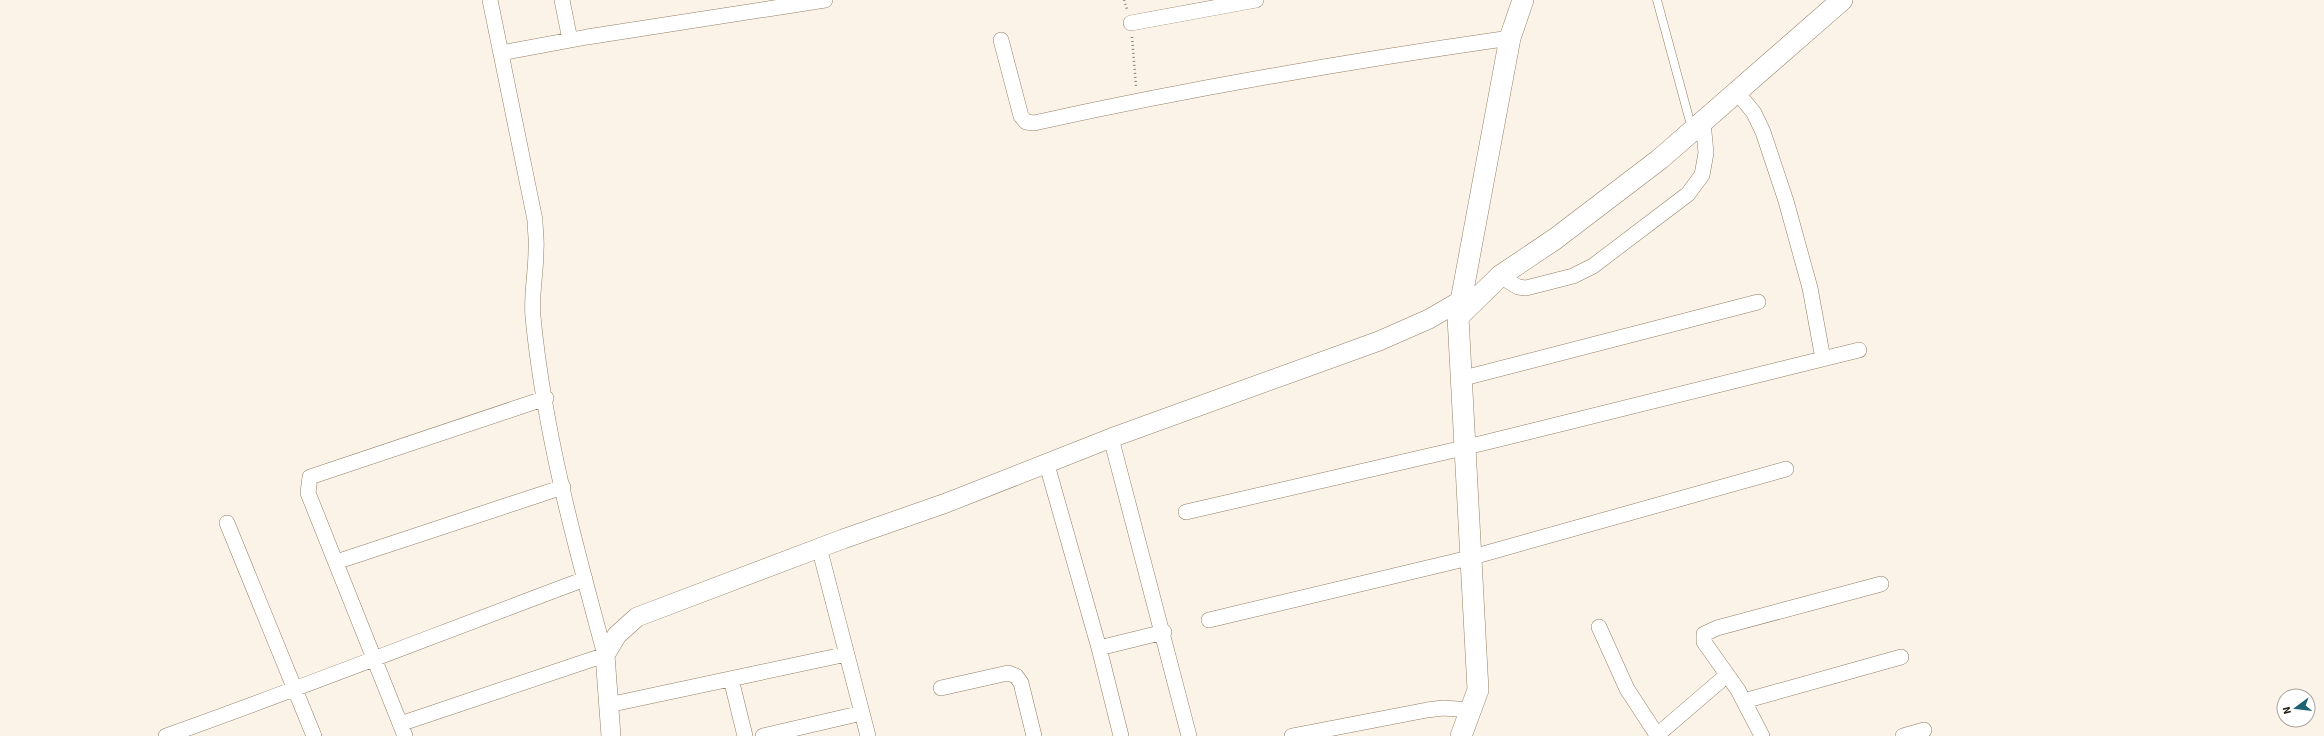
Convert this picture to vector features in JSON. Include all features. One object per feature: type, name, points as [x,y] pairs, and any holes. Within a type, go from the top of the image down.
[{"type":"main road","points":[[1461,736],[1478,690],[1463,448],[1459,309],[1510,38],[1524,0]]},
{"type":"main road","points":[[1459,309],[1500,276],[1555,239],[1660,159],[1842,0]]},
{"type":"street","points":[[490,0],[535,220],[536,250],[532,315],[546,398],[564,487],[584,579],[605,655],[608,705],[612,736]]},
{"type":"street","points":[[562,0],[570,40]]},
{"type":"street","points":[[501,53],[570,40],[825,0]]},
{"type":"street","points":[[1131,23],[1256,0]]},
{"type":"street","points":[[1001,40],[1020,116],[1026,122],[1034,123],[1138,100],[1361,60],[1510,38]]},
{"type":"street","points":[[1737,92],[1754,113],[1763,132],[1784,194],[1810,288],[1823,359]]},
{"type":"street","points":[[1500,276],[1518,287],[1526,288],[1572,276],[1593,266],[1688,194],[1702,175],[1706,153],[1698,126]]},
{"type":"street","points":[[1460,379],[1758,302]]},
{"type":"street","points":[[546,398],[310,477],[308,493],[403,730],[605,655],[617,635],[637,617],[819,548],[1047,465],[1111,438],[1379,341],[1429,319],[1459,309]]},
{"type":"street","points":[[1186,512],[1463,448],[1860,350]]},
{"type":"street","points":[[1111,438],[1164,632],[1189,736]]},
{"type":"street","points":[[1047,465],[1099,648],[1121,736]]},
{"type":"street","points":[[1209,620],[1469,558],[1786,469]]},
{"type":"street","points":[[336,562],[564,487]]},
{"type":"street","points":[[227,523],[314,736]]},
{"type":"street","points":[[819,548],[868,736]]},
{"type":"street","points":[[166,736],[295,690],[373,658],[584,579]]},
{"type":"street","points":[[1762,736],[1744,700],[1704,642],[1704,634],[1710,631],[1881,584]]},
{"type":"street","points":[[1599,627],[1628,689],[1657,735],[1727,675]]},
{"type":"street","points":[[1099,648],[1164,632]]},
{"type":"street","points":[[608,705],[847,654]]},
{"type":"street","points":[[1744,700],[1901,657]]},
{"type":"street","points":[[941,688],[1008,673],[1016,676],[1021,683],[1034,736]]},
{"type":"street","points":[[731,679],[745,736]]},
{"type":"street","points":[[1292,736],[1427,710],[1442,708],[1471,710]]},
{"type":"street","points":[[763,736],[862,713]]},
{"type":"street","points":[[1903,736],[1924,730]]},
{"type":"lane","points":[[1657,0],[1698,126]]},
{"type":"path","points":[[1124,0],[1131,23],[1138,100]]}]
